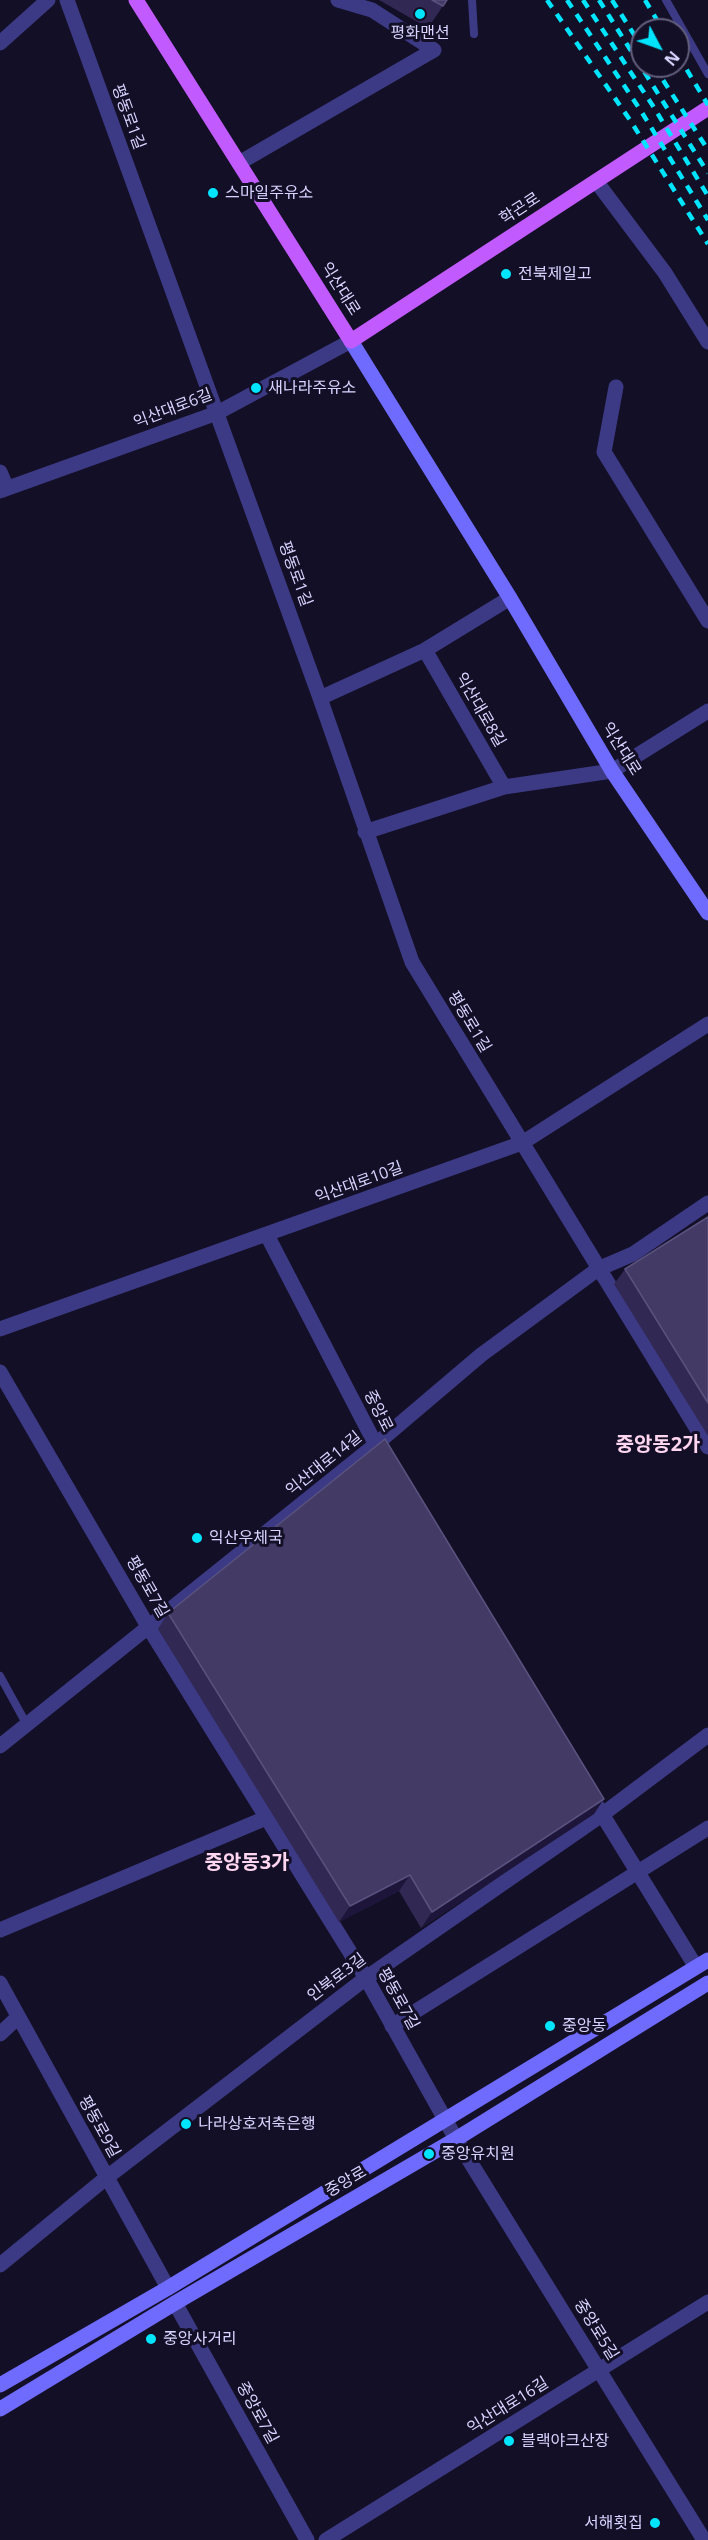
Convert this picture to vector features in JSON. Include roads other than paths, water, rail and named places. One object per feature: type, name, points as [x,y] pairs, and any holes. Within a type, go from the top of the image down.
[{"type":"main road","name":"익산대로","points":[[136,0],[351,341]]},
{"type":"main road","name":"학곤로","points":[[351,341],[708,108]]},
{"type":"street","points":[[0,43],[48,0]]},
{"type":"street","name":"평동로1길","points":[[66,0],[320,698],[412,962],[522,1143]]},
{"type":"street","points":[[239,163],[434,50],[372,10],[338,0]]},
{"type":"street","points":[[596,181],[665,273],[708,342]]},
{"type":"street","name":"익산대로6길","points":[[4,490],[217,413],[351,341]]},
{"type":"street","name":"익산대로","points":[[351,341],[510,598],[612,771],[708,913]]},
{"type":"street","points":[[616,387],[604,452],[708,621]]},
{"type":"street","points":[[0,472],[4,490]]},
{"type":"street","points":[[320,698],[425,650],[510,598]]},
{"type":"street","name":"익산대로8길","points":[[425,650],[504,787]]},
{"type":"street","points":[[365,832],[504,787],[612,771],[708,711]]},
{"type":"street","name":"익산대로10길","points":[[0,1329],[522,1143],[708,1024]]},
{"type":"street","points":[[522,1143],[708,1447]]},
{"type":"street","name":"익산대로14길","points":[[0,1746],[375,1445],[481,1355],[598,1269],[633,1254],[708,1203]]},
{"type":"street","name":"중앙로","points":[[267,1235],[375,1445],[388,1465]]},
{"type":"street","name":"평동로7길","points":[[0,1372],[149,1628],[366,1978],[456,2139]]},
{"type":"street","name":"인북로3길","points":[[0,2265],[106,2178],[366,1978],[603,1814],[708,1735]]},
{"type":"street","name":"중앙로","points":[[0,2385],[168,2288],[702,1964],[638,1873],[590,1794]]},
{"type":"street","points":[[0,1930],[266,1818]]},
{"type":"street","points":[[392,2026],[708,1828]]},
{"type":"street","name":"평동로9길","points":[[0,1983],[168,2288]]},
{"type":"street","name":"중앙로","points":[[0,2409],[706,1989]]},
{"type":"street","points":[[0,2034],[18,2017]]},
{"type":"street","name":"중앙로5길","points":[[456,2139],[704,2540]]},
{"type":"street","name":"익산대로16길","points":[[326,2540],[708,2302]]},
{"type":"street","name":"중앙로7길","points":[[175,2303],[308,2540]]},
{"type":"lane","points":[[472,0],[474,34]]},
{"type":"lane","points":[[666,0],[708,74]]},
{"type":"lane","points":[[0,1676],[27,1725]]},
{"type":"railway","points":[[547,0],[630,120],[708,244]]},
{"type":"railway","points":[[567,0],[641,111],[708,220]]},
{"type":"railway","points":[[583,0],[653,106],[708,196]]},
{"type":"railway","points":[[599,0],[708,173]]},
{"type":"railway","points":[[612,0],[630,28]]},
{"type":"railway","points":[[645,0],[656,18]]},
{"type":"railway","points":[[690,75],[708,105]]},
{"type":"railway","points":[[662,78],[708,150]]},
{"type":"place","name":"평화맨션","points":[[420,14]]},
{"type":"place","name":"스마일주유소","points":[[213,193]]},
{"type":"place","name":"전북제일고","points":[[506,274]]},
{"type":"place","name":"새나라주유소","points":[[256,388]]},
{"type":"place","name":"익산우체국","points":[[197,1538]]},
{"type":"place","name":"중앙동","points":[[550,2026]]},
{"type":"place","name":"나라상호저축은행","points":[[186,2124]]},
{"type":"place","name":"중앙유치원","points":[[429,2154]]},
{"type":"place","name":"중앙사거리","points":[[151,2339]]},
{"type":"place","name":"블랙야크산장","points":[[509,2441]]},
{"type":"place","name":"서해횟집","points":[[655,2523]]},
{"type":"district","name":"중앙동2가","points":[[658,1445]]},
{"type":"district","name":"중앙동3가","points":[[247,1863]]}]
